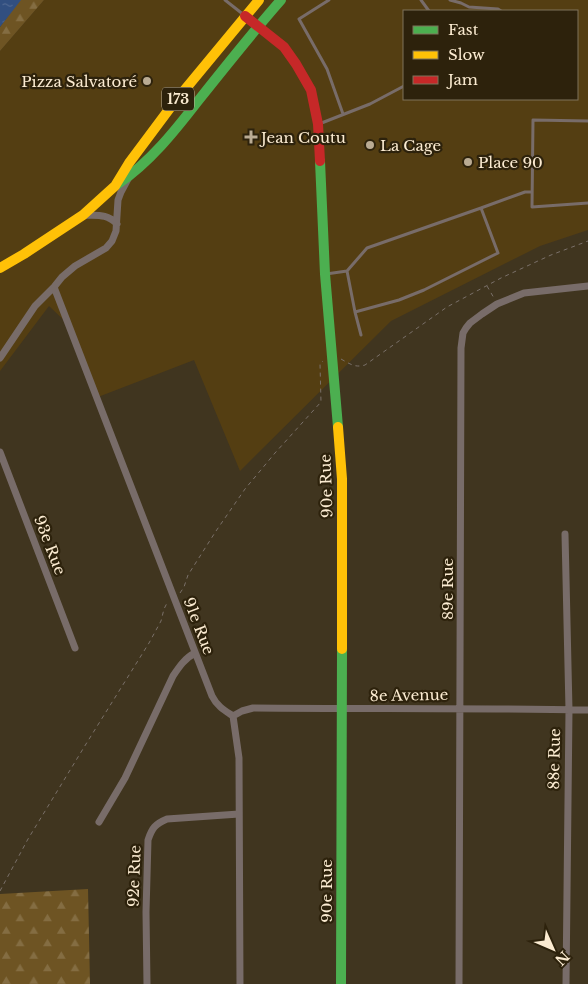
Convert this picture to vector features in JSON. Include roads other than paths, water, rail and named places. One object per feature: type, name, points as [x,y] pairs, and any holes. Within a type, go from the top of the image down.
[{"type":"street","name":"173","points":[[115,186],[129,163],[155,128],[259,0]]},
{"type":"street","name":"173","points":[[0,268],[83,215],[115,186],[139,170],[281,0]]},
{"type":"street","name":"90e Rue","points":[[245,16],[284,47],[296,64],[311,90],[318,124],[325,274],[342,479],[341,984]]},
{"type":"street","points":[[0,358],[36,306],[62,277],[75,266],[106,248],[112,241],[115,236],[118,200],[128,177]]},
{"type":"street","points":[[83,215],[106,216],[116,224]]},
{"type":"street","name":"89e Rue","points":[[459,984],[461,348],[463,333],[470,323],[497,304],[524,293],[588,286]]},
{"type":"street","name":"91e Rue","points":[[54,287],[195,653],[216,703],[221,709],[233,716]]},
{"type":"street","name":"93e Rue","points":[[0,452],[74,648]]},
{"type":"street","name":"88e Rue","points":[[565,534],[569,710],[566,984]]},
{"type":"street","points":[[99,822],[125,778],[173,676],[181,664],[195,653]]},
{"type":"street","name":"8e Avenue","points":[[233,716],[253,708],[588,710]]},
{"type":"street","points":[[233,716],[239,758],[240,984]]},
{"type":"street","name":"92e Rue","points":[[147,984],[148,840],[152,830],[158,822],[167,818],[239,814]]},
{"type":"lane","points":[[225,0],[245,16]]},
{"type":"lane","points":[[329,0],[299,19],[327,69],[343,114]]},
{"type":"lane","points":[[450,0],[469,7],[500,10]]},
{"type":"lane","points":[[318,124],[370,104],[403,87]]},
{"type":"lane","points":[[588,121],[533,120],[532,207],[588,203]]},
{"type":"lane","points":[[325,274],[347,272],[367,248],[525,192],[532,192]]},
{"type":"lane","points":[[356,312],[399,300],[424,290],[498,253],[481,208]]},
{"type":"lane","points":[[347,272],[361,335]]},
{"type":"water","points":[[0,0],[21,0],[0,27]]},
{"type":"place","name":"Pizza Salvatoré","points":[[147,81]]},
{"type":"place","name":"Jean Coutu","points":[[251,137]]},
{"type":"place","name":"La Cage","points":[[370,145]]},
{"type":"place","name":"Place 90","points":[[468,162]]}]
